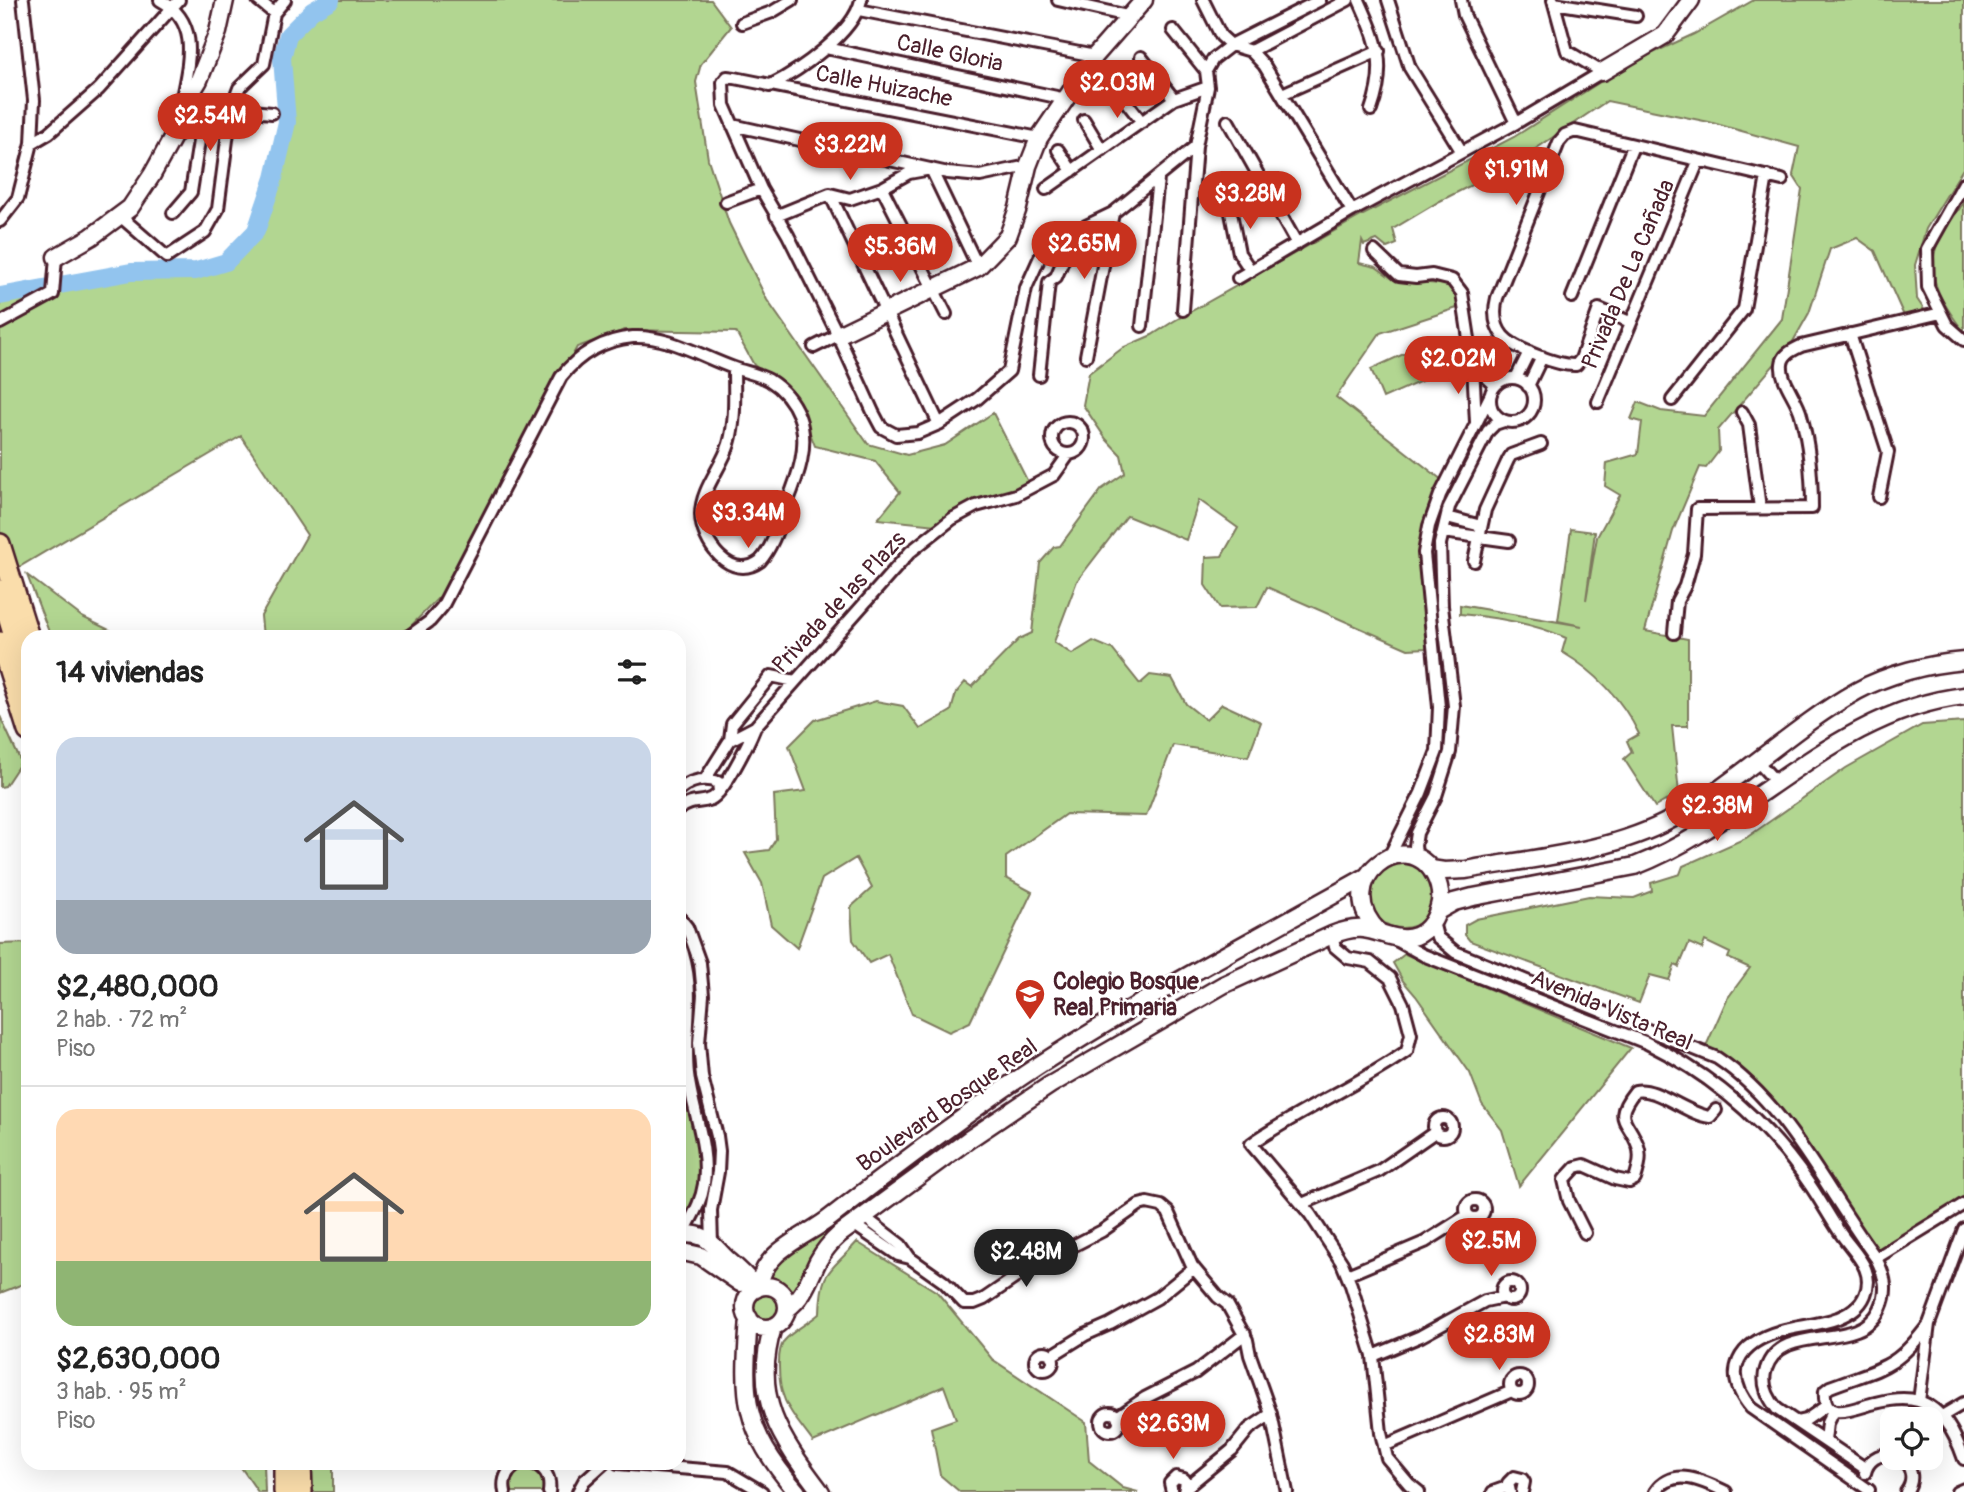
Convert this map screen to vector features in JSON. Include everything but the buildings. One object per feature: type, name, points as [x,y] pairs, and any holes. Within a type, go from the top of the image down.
[{"type":"highway","points":[[0,544],[27,630]]},
{"type":"highway","points":[[0,590],[21,660]]},
{"type":"highway","points":[[0,642],[21,709]]},
{"type":"highway","points":[[284,1470],[284,1492]]},
{"type":"highway","points":[[301,1470],[302,1492]]},
{"type":"street","points":[[0,221],[18,198],[32,143],[34,100],[23,0]]},
{"type":"street","points":[[160,0],[176,4]]},
{"type":"street","points":[[179,113],[199,80],[218,32],[225,0]]},
{"type":"street","points":[[258,0],[274,13]]},
{"type":"street","points":[[120,216],[166,257],[205,232],[218,209],[230,109],[239,88],[264,64],[274,13],[285,0]]},
{"type":"street","points":[[742,23],[772,12],[792,0]]},
{"type":"street","points":[[1058,0],[1132,17]]},
{"type":"street","points":[[814,348],[978,267],[1009,236],[1028,166],[1039,138],[1095,56],[1132,17],[1144,0]]},
{"type":"street","points":[[1203,0],[1221,36],[1231,45],[1251,51],[1264,65],[1352,211]]},
{"type":"street","points":[[1206,71],[1213,59],[1231,45],[1320,0]]},
{"type":"street","points":[[1251,51],[1348,0]]},
{"type":"street","points":[[1359,0],[1379,51],[1379,86],[1371,110]]},
{"type":"street","points":[[1388,0],[1410,68],[1462,152]]},
{"type":"street","points":[[1461,0],[1464,15],[1516,123]]},
{"type":"street","points":[[1238,278],[1352,211],[1516,123],[1665,35],[1691,0]]},
{"type":"street","points":[[1602,72],[1567,51],[1553,1],[1636,16]]},
{"type":"street","points":[[32,143],[50,133],[99,89],[176,4]]},
{"type":"street","points":[[0,323],[52,294],[56,257],[91,237],[130,208],[152,175],[173,136],[190,55],[186,26],[176,4]]},
{"type":"street","points":[[769,86],[826,48],[860,5],[1095,56]]},
{"type":"street","points":[[1173,30],[1206,71],[1208,86],[1196,146],[1182,310]]},
{"type":"street","name":"Calle Gloria","points":[[826,48],[1066,99]]},
{"type":"street","points":[[1282,94],[1379,51]]},
{"type":"street","points":[[1142,57],[1174,99]]},
{"type":"street","name":"Calle Huizache","points":[[732,125],[724,105],[723,82],[727,77],[1039,138]]},
{"type":"street","points":[[1109,80],[1142,122]]},
{"type":"street","points":[[1046,189],[1174,99],[1208,86]]},
{"type":"street","points":[[173,136],[230,109],[272,113]]},
{"type":"street","points":[[1084,120],[1102,150]]},
{"type":"street","points":[[1228,121],[1297,244]]},
{"type":"street","points":[[173,213],[191,192],[199,141],[196,125]]},
{"type":"street","points":[[732,125],[948,173],[980,176],[1028,166]]},
{"type":"street","points":[[732,125],[761,189],[838,335],[881,427],[896,435],[918,433],[939,424],[977,399],[1009,371],[1026,288],[1040,257],[1071,242]]},
{"type":"street","name":"Privada De La Cañada","points":[[1630,322],[1599,309],[1581,359],[1576,365],[1566,366],[1529,352],[1504,338],[1499,329],[1494,311],[1497,298],[1559,142],[1565,135],[1574,131],[1782,180]]},
{"type":"street","points":[[1039,375],[1049,282],[1056,277],[1071,242],[1086,226],[1113,213],[1196,146]]},
{"type":"street","points":[[1572,297],[1633,146]]},
{"type":"street","points":[[1058,150],[1072,171]]},
{"type":"street","name":"Privada De La Cañada","points":[[1598,402],[1698,162]]},
{"type":"street","points":[[776,216],[830,194],[850,199],[882,188],[909,173],[931,169]]},
{"type":"street","points":[[931,169],[978,267]]},
{"type":"street","points":[[1672,400],[1744,309],[1767,176]]},
{"type":"street","points":[[1142,326],[1158,179]]},
{"type":"street","points":[[1964,183],[1927,249],[1928,287],[1947,325],[1964,340]]},
{"type":"street","points":[[882,188],[946,314]]},
{"type":"street","points":[[726,202],[761,189]]},
{"type":"street","points":[[830,194],[939,424]]},
{"type":"street","points":[[1228,198],[1239,253],[1251,271]]},
{"type":"street","points":[[1086,356],[1113,213]]},
{"type":"street","points":[[1374,251],[1399,275],[1432,275],[1451,281],[1462,293],[1473,365],[1476,426]]},
{"type":"street","points":[[1674,634],[1677,601],[1685,586],[1694,554],[1697,509],[1812,508],[1812,487],[1801,412],[1782,372],[1782,361],[1788,353],[1801,346],[1941,313]]},
{"type":"street","points":[[1850,334],[1888,452],[1879,498]]},
{"type":"street","points":[[418,630],[442,607],[561,377],[575,362],[602,345],[621,339],[651,338],[760,376],[784,392],[800,418],[802,457],[793,488],[764,556],[755,565],[744,568],[727,564],[703,529],[701,514],[704,500],[729,444],[734,368]]},
{"type":"street","points":[[1516,379],[1529,352]]},
{"type":"street","name":"Privada De La Cañada","points":[[1528,386],[1542,357]]},
{"type":"street","points":[[1473,365],[1493,389],[1490,406],[1504,421]]},
{"type":"street","points":[[1389,857],[1421,793],[1437,751],[1439,707],[1424,553],[1429,526],[1440,495],[1493,389],[1508,379],[1516,379],[1528,386],[1534,399],[1529,413],[1517,421],[1495,424],[1488,431],[1449,507],[1440,544],[1442,606],[1454,706],[1450,752],[1436,796],[1417,833],[1417,858]]},
{"type":"street","points":[[1742,412],[1749,425],[1760,508]]},
{"type":"street","points":[[1474,561],[1485,510],[1511,455],[1541,444]]},
{"type":"street","name":"Privada de las Plazs","points":[[719,792],[747,747],[755,727],[910,552],[952,519],[976,506],[1016,495],[1054,475],[1069,454]]},
{"type":"street","points":[[1447,517],[1509,541]]},
{"type":"street","points":[[1443,532],[1480,532]]},
{"type":"street","points":[[1431,869],[1466,870],[1629,839],[1671,820],[1716,794],[1756,761],[1857,691],[1893,675],[1964,661]]},
{"type":"street","points":[[706,778],[730,740],[732,724],[771,676],[795,681]]},
{"type":"street","points":[[1436,917],[1441,895],[1431,869],[1417,858],[1403,855],[1389,857],[1375,864],[1362,889],[1365,914],[1384,934],[1403,939],[1416,935],[1454,902],[1635,866],[1659,856],[1823,750],[1872,722],[1910,707],[1964,696]]},
{"type":"street","name":"Privada de las Plazs","points":[[730,740],[755,727]]},
{"type":"street","points":[[730,740],[747,747]]},
{"type":"street","points":[[1756,761],[1776,782]]},
{"type":"street","points":[[686,785],[706,778],[718,782],[719,792],[711,799],[686,804]]},
{"type":"street","name":"Boulevard Bosque Real","points":[[754,1291],[762,1271],[774,1256],[816,1229],[893,1169],[1036,1067],[1124,1013],[1366,877]]},
{"type":"street","name":"Avenida Vista Real","points":[[1436,917],[1437,937],[1455,952],[1717,1058],[1754,1088],[1797,1142],[1876,1258],[1886,1289],[1878,1314],[1868,1325],[1857,1330],[1784,1346],[1768,1362],[1764,1374],[1769,1399],[1777,1409],[1866,1469]]},
{"type":"street","points":[[686,926],[700,963],[704,995],[699,1043],[702,1077],[719,1151],[711,1210],[712,1242],[701,1256]]},
{"type":"street","name":"Boulevard Bosque Real","points":[[787,1309],[804,1292],[828,1246],[858,1220],[1005,1114],[1050,1085],[1223,985],[1332,935],[1360,928],[1384,934]]},
{"type":"street","name":"Avenida Vista Real","points":[[1384,934],[1423,955],[1647,1043],[1681,1060],[1719,1104],[1784,1150],[1865,1266],[1867,1292],[1860,1304],[1835,1319],[1770,1335],[1756,1343],[1739,1359],[1735,1368],[1735,1380],[1740,1395],[1751,1408],[1863,1488]]},
{"type":"street","points":[[1332,935],[1335,947],[1348,958],[1370,962],[1390,978],[1403,1004],[1411,1034],[1407,1051],[1382,1068],[1275,1127],[1251,1144],[1301,1204],[1347,1275],[1373,1356],[1387,1458],[1419,1492]]},
{"type":"street","points":[[686,960],[690,990],[686,1041],[688,1078],[701,1127],[705,1172],[701,1199],[686,1233]]},
{"type":"street","points":[[1585,1233],[1569,1201],[1564,1180],[1576,1167],[1584,1165],[1615,1179],[1629,1182],[1635,1180],[1639,1169],[1639,1148],[1624,1123],[1623,1108],[1635,1091],[1643,1089],[1654,1092],[1679,1107],[1705,1117],[1719,1104]]},
{"type":"street","points":[[992,1097],[1005,1114]]},
{"type":"street","points":[[1301,1204],[1379,1171],[1435,1132]]},
{"type":"street","points":[[1784,1150],[1797,1142]]},
{"type":"street","points":[[1810,1184],[1821,1177]]},
{"type":"street","points":[[858,1220],[898,1255],[910,1258],[944,1282],[964,1303],[974,1303],[1028,1269],[1102,1231],[1139,1205],[1147,1203],[1161,1206],[1168,1212],[1194,1268],[1227,1304],[1245,1334],[1271,1414],[1287,1492]]},
{"type":"street","points":[[1876,1258],[1964,1204]]},
{"type":"street","points":[[1347,1275],[1424,1242],[1468,1215]]},
{"type":"street","points":[[1919,1401],[1929,1324],[1964,1229]]},
{"type":"street","points":[[686,1241],[698,1235],[712,1242],[748,1276],[754,1291],[745,1308],[748,1318],[744,1380],[746,1403],[755,1431],[775,1466],[797,1492]]},
{"type":"street","points":[[686,1246],[754,1291],[776,1289],[785,1297],[787,1309],[782,1320],[773,1326],[762,1327],[748,1318]]},
{"type":"street","points":[[1051,1356],[1085,1335],[1157,1298],[1194,1268]]},
{"type":"street","points":[[1373,1356],[1422,1336],[1485,1301],[1504,1297]]},
{"type":"street","points":[[1809,1324],[1817,1338]]},
{"type":"street","points":[[1825,1441],[1830,1408],[1825,1391],[1890,1365],[1911,1347],[1929,1324]]},
{"type":"street","points":[[773,1326],[766,1353],[767,1398],[793,1455],[821,1492]]},
{"type":"street","points":[[1117,1417],[1145,1398],[1196,1372],[1245,1334]]},
{"type":"street","points":[[1384,1446],[1512,1391]]},
{"type":"street","points":[[1797,1422],[1830,1408],[1844,1412],[1890,1400],[1919,1401],[1928,1407]]},
{"type":"street","points":[[1943,1415],[1964,1403]]},
{"type":"street","points":[[1172,1492],[1170,1483],[1176,1477],[1184,1479],[1186,1489],[1232,1450],[1250,1429],[1271,1414]]},
{"type":"street","points":[[1943,1417],[1964,1458]]},
{"type":"street","points":[[1848,1492],[1863,1488],[1866,1483],[1866,1469],[1875,1457],[1880,1456]]},
{"type":"street","points":[[686,1469],[728,1472],[762,1492]]},
{"type":"street","points":[[505,1492],[504,1481],[511,1470]]},
{"type":"street","points":[[544,1470],[550,1481],[549,1492]]},
{"type":"street","points":[[578,1492],[584,1481],[596,1470]]},
{"type":"street","points":[[1906,1492],[1911,1480],[1910,1470]]},
{"type":"street","points":[[1493,1492],[1509,1490],[1510,1479],[1518,1477],[1524,1482],[1522,1492]]},
{"type":"street","points":[[1655,1492],[1659,1486],[1674,1478],[1689,1477],[1726,1492]]},
{"type":"street","points":[[1957,1492],[1964,1489]]},
{"type":"green space","points":[[331,0],[711,0],[731,27],[701,64],[696,82],[708,159],[729,223],[767,300],[868,444],[907,455],[945,445],[993,413],[1029,484],[936,525],[878,519],[900,492],[875,461],[815,446],[797,399],[754,365],[736,332],[625,330],[577,347],[441,595],[405,630],[262,630],[261,616],[307,535],[241,436],[19,567],[0,574],[0,296],[131,272],[196,271],[226,262],[256,231],[274,178],[287,122],[282,58],[290,34],[312,11]]},
{"type":"green space","points":[[1754,0],[1964,0],[1964,167],[1926,229],[1915,265],[1917,299],[1925,311],[1904,316],[1875,251],[1857,238],[1830,249],[1809,313],[1791,345],[1718,430],[1719,451],[1706,468],[1700,467],[1673,531],[1645,631],[1688,639],[1688,726],[1672,726],[1679,793],[1655,807],[1624,759],[1632,752],[1627,741],[1639,734],[1625,709],[1607,687],[1586,668],[1562,652],[1566,638],[1541,628],[1460,614],[1460,605],[1582,626],[1558,621],[1571,529],[1595,532],[1586,600],[1597,537],[1620,495],[1605,486],[1607,463],[1638,454],[1642,422],[1631,419],[1638,402],[1661,411],[1704,416],[1782,319],[1802,189],[1793,175],[1799,147],[1709,122],[1607,101],[1513,164],[1440,201],[1393,229],[1397,244],[1387,248],[1377,240],[1364,245],[1362,241],[1359,263],[1376,267],[1394,280],[1452,285],[1460,307],[1380,333],[1336,397],[1442,480],[1420,536],[1427,648],[1408,649],[1267,587],[1257,607],[1220,608],[1205,585],[1206,557],[1222,556],[1238,528],[1199,500],[1186,540],[1127,516],[1077,581],[1054,642],[1072,654],[1093,641],[1112,649],[1140,684],[1150,675],[1172,678],[1186,704],[1206,720],[1222,704],[1261,722],[1248,757],[1173,745],[1146,816],[1066,814],[1006,857],[1006,878],[1032,892],[970,1022],[949,1032],[912,1014],[888,954],[869,963],[853,940],[851,907],[872,888],[856,858],[822,879],[797,948],[771,925],[762,883],[745,853],[769,850],[776,839],[774,795],[806,791],[789,746],[815,720],[876,701],[903,706],[920,729],[951,711],[956,693],[965,682],[972,687],[1019,639],[1032,633],[1040,563],[1054,547],[1060,546],[1102,489],[1125,473],[1121,455],[1106,439],[1083,405],[1089,373],[1124,347],[1152,335],[1361,216],[1514,137],[1625,66],[1694,34]]},
{"type":"green space","points":[[1964,202],[1964,332],[1939,293],[1933,272],[1933,260],[1938,242]]},
{"type":"green space","points":[[1421,346],[1433,376],[1383,398],[1371,369]]},
{"type":"green space","points":[[27,575],[82,617],[109,630],[48,630]]},
{"type":"green space","points":[[0,716],[21,762],[5,786],[0,787]]},
{"type":"green space","points":[[1964,722],[1964,1198],[1878,1250],[1775,1101],[1740,1066],[1706,1046],[1727,999],[1750,968],[1728,958],[1730,953],[1705,941],[1702,949],[1689,943],[1679,967],[1675,965],[1669,980],[1650,975],[1639,1003],[1470,941],[1465,935],[1465,925],[1476,919],[1589,896],[1634,898],[1652,891],[1651,883],[1680,874],[1683,866],[1746,838],[1846,768],[1922,725]]},
{"type":"green space","points":[[1396,864],[1408,864],[1425,873],[1432,884],[1432,908],[1425,919],[1408,928],[1396,928],[1384,923],[1375,914],[1370,902],[1370,890],[1375,878],[1384,869]]},
{"type":"green space","points":[[21,943],[21,1285],[0,1293],[0,944]]},
{"type":"green space","points":[[1405,954],[1631,1048],[1519,1186],[1502,1130],[1482,1104],[1470,1073],[1403,981],[1393,963]]},
{"type":"green space","points":[[686,1097],[700,1153],[698,1195],[686,1217]]},
{"type":"green space","points":[[826,1227],[831,1231],[814,1250],[789,1301],[785,1290],[765,1276],[771,1267],[790,1256]]},
{"type":"green space","points":[[857,1242],[937,1292],[992,1359],[1086,1422],[1089,1461],[1123,1488],[1138,1492],[960,1492],[940,1475],[931,1428],[956,1419],[944,1386],[813,1442],[792,1414],[784,1397],[779,1375],[780,1351],[788,1337],[820,1313],[825,1279]]},
{"type":"green space","points":[[766,1289],[777,1294],[782,1305],[777,1316],[766,1321],[755,1316],[750,1305],[755,1294]]},
{"type":"green space","points":[[243,1470],[264,1470],[265,1492],[258,1492]]},
{"type":"green space","points":[[308,1470],[333,1470],[333,1492],[307,1492]]},
{"type":"green space","points":[[517,1470],[536,1470],[545,1476],[546,1492],[508,1492],[509,1476]]},
{"type":"waterway","points":[[0,296],[131,272],[196,271],[226,262],[256,231],[274,178],[287,122],[282,58],[288,35],[312,11],[331,0]]},
{"type":"tunnel","points":[[1716,1110],[1719,1100]]},
{"type":"place","name":"Colegio Bosque Real Primaria","points":[[1030,1021]]}]
